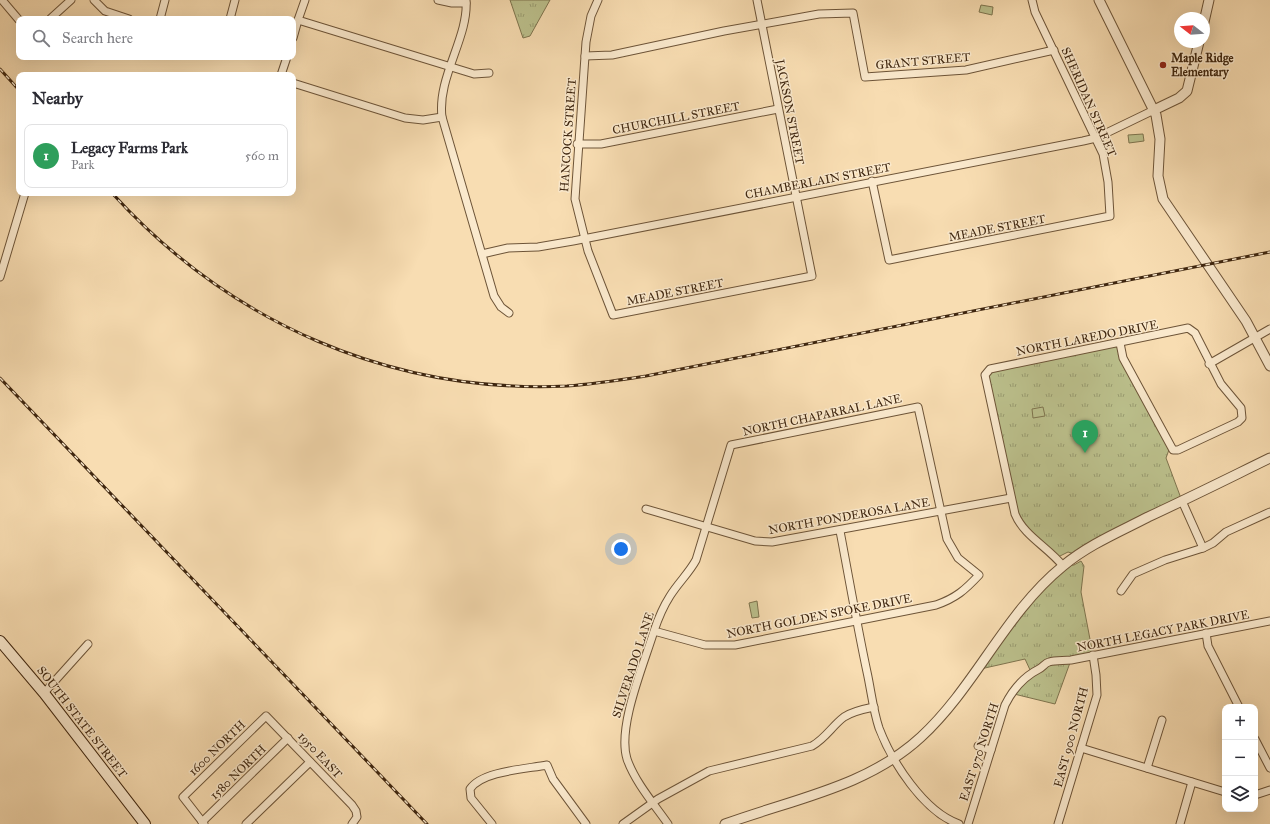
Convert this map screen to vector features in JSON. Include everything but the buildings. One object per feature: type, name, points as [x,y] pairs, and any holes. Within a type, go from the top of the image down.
[{"type":"main road","name":"SOUTH STATE STREET","points":[[0,641],[44,693],[144,822]]},
{"type":"street","points":[[2,0],[16,16]]},
{"type":"street","points":[[53,16],[71,0]]},
{"type":"street","points":[[94,0],[105,11],[120,16]]},
{"type":"street","points":[[161,16],[165,0]]},
{"type":"street","points":[[231,16],[235,0]]},
{"type":"street","points":[[296,27],[305,0]]},
{"type":"street","points":[[438,0],[452,3],[466,2],[465,19],[442,94],[442,117],[496,300],[501,307],[509,313]]},
{"type":"street","name":"HANCOCK STREET","points":[[598,0],[588,31],[578,144],[575,199],[584,239],[613,315]]},
{"type":"street","name":"JACKSON STREET","points":[[757,0],[812,276]]},
{"type":"street","name":"SHERIDAN STREET","points":[[1032,0],[1035,12],[1103,154],[1106,167],[1110,216]]},
{"type":"street","points":[[1099,0],[1154,110],[1160,133],[1158,176],[1163,199],[1256,337],[1270,366]]},
{"type":"street","points":[[1206,12],[1209,0]]},
{"type":"street","name":"GRANT STREET","points":[[586,56],[612,55],[724,31],[819,14],[852,13],[865,77],[966,70],[1054,50]]},
{"type":"street","points":[[298,20],[474,74],[489,73]]},
{"type":"street","points":[[1154,110],[1179,98],[1187,91],[1198,48]]},
{"type":"street","points":[[282,72],[286,60]]},
{"type":"street","points":[[296,84],[405,118],[423,120],[442,117]]},
{"type":"street","name":"CHURCHILL STREET","points":[[578,144],[601,144],[778,110]]},
{"type":"street","name":"CHAMBERLAIN STREET","points":[[482,254],[508,248],[538,247],[584,239],[1096,138],[1154,110]]},
{"type":"street","name":"MEADE STREET","points":[[872,181],[889,260],[1110,216]]},
{"type":"street","points":[[0,277],[25,196]]},
{"type":"street","name":"MEADE STREET","points":[[613,315],[812,276]]},
{"type":"street","name":"NORTH LAREDO DRIVE","points":[[1011,498],[985,375],[987,371],[990,369],[1188,328],[1191,329],[1210,364]]},
{"type":"street","points":[[1120,343],[1123,358],[1173,450],[1178,450],[1238,422],[1242,418],[1240,408],[1221,384],[1210,364],[1270,329]]},
{"type":"street","name":"NORTH CHAPARRAL LANE","points":[[731,445],[918,406],[940,511]]},
{"type":"street","name":"SILVERADO LANE","points":[[668,824],[631,768],[624,746],[624,734],[627,716],[654,631],[665,605],[696,560],[731,445]]},
{"type":"street","points":[[725,824],[849,783],[894,758],[922,737],[946,709],[1020,610],[1063,566],[1111,536],[1270,458]]},
{"type":"street","points":[[1011,498],[1019,524],[1025,531],[1047,549],[1063,566]]},
{"type":"street","name":"NORTH PONDEROSA LANE","points":[[646,509],[755,541],[772,542],[840,531],[1011,498]]},
{"type":"street","points":[[1182,501],[1203,548]]},
{"type":"street","name":"NORTH GOLDEN SPOKE DRIVE","points":[[654,631],[694,643],[720,646],[735,645],[936,605],[952,599],[965,590],[979,575],[966,566],[952,549],[943,528],[940,511]]},
{"type":"street","points":[[1121,591],[1133,574],[1165,560],[1203,548],[1213,543],[1226,532],[1270,512]]},
{"type":"street","points":[[840,531],[874,707],[883,738],[894,758],[926,803],[936,812],[959,824]]},
{"type":"street","name":"NORTH LEGACY PARK DRIVE","points":[[1031,672],[1056,665],[1059,661],[1270,621]]},
{"type":"street","points":[[1206,633],[1208,646],[1237,704]]},
{"type":"street","points":[[44,693],[88,644]]},
{"type":"street","name":"EAST 900 NORTH","points":[[1058,824],[1097,695],[1093,655]]},
{"type":"street","name":"EAST 970 NORTH","points":[[968,824],[1005,705],[1021,680],[1031,672]]},
{"type":"street","points":[[623,824],[653,802],[690,779],[709,770],[812,746],[824,739],[834,726],[846,716],[874,707]]},
{"type":"street","name":"1950 EAST","points":[[266,716],[356,811],[357,817],[352,824]]},
{"type":"street","name":"1600 NORTH","points":[[203,823],[183,797],[266,716]]},
{"type":"street","points":[[1147,768],[1162,720]]},
{"type":"street","name":"1580 NORTH","points":[[203,823],[288,738]]},
{"type":"street","points":[[1256,740],[1270,768]]},
{"type":"street","points":[[978,746],[992,750]]},
{"type":"street","points":[[1081,748],[1222,791]]},
{"type":"street","points":[[246,824],[310,762]]},
{"type":"street","points":[[492,824],[471,798],[470,789],[474,783],[482,778],[547,765],[553,779],[586,824]]},
{"type":"street","points":[[1180,824],[1192,782]]},
{"type":"street","points":[[1258,794],[1270,790]]},
{"type":"green space","points":[[510,0],[550,0],[530,36],[523,38]]},
{"type":"green space","points":[[981,5],[993,7],[992,15],[979,12]]},
{"type":"green space","points":[[1143,134],[1144,141],[1129,143],[1128,135]]},
{"type":"green space","points":[[1120,343],[1170,447],[1166,458],[1182,501],[1078,555],[1068,552],[1056,558],[1019,524],[987,371]]},
{"type":"green space","points":[[1043,407],[1045,416],[1033,418],[1032,409]]},
{"type":"green space","points":[[1081,561],[1084,566],[1081,592],[1093,655],[1071,660],[1055,704],[1010,693],[1031,672],[1025,659],[976,670],[1007,627],[1063,566],[1074,565]]},
{"type":"green space","points":[[757,601],[759,617],[752,618],[749,603]]},
{"type":"railway","points":[[0,69],[16,87]]},
{"type":"railway","points":[[115,196],[158,239],[208,279],[261,313],[318,341],[377,363],[438,378],[502,385],[567,386],[646,376],[1270,252]]},
{"type":"railway","points":[[0,378],[427,824]]},
{"type":"place","name":"Maple Ridge Elementary","points":[[1163,65]]},
{"type":"place","name":"Legacy Farms Park","points":[[1085,453]]}]
